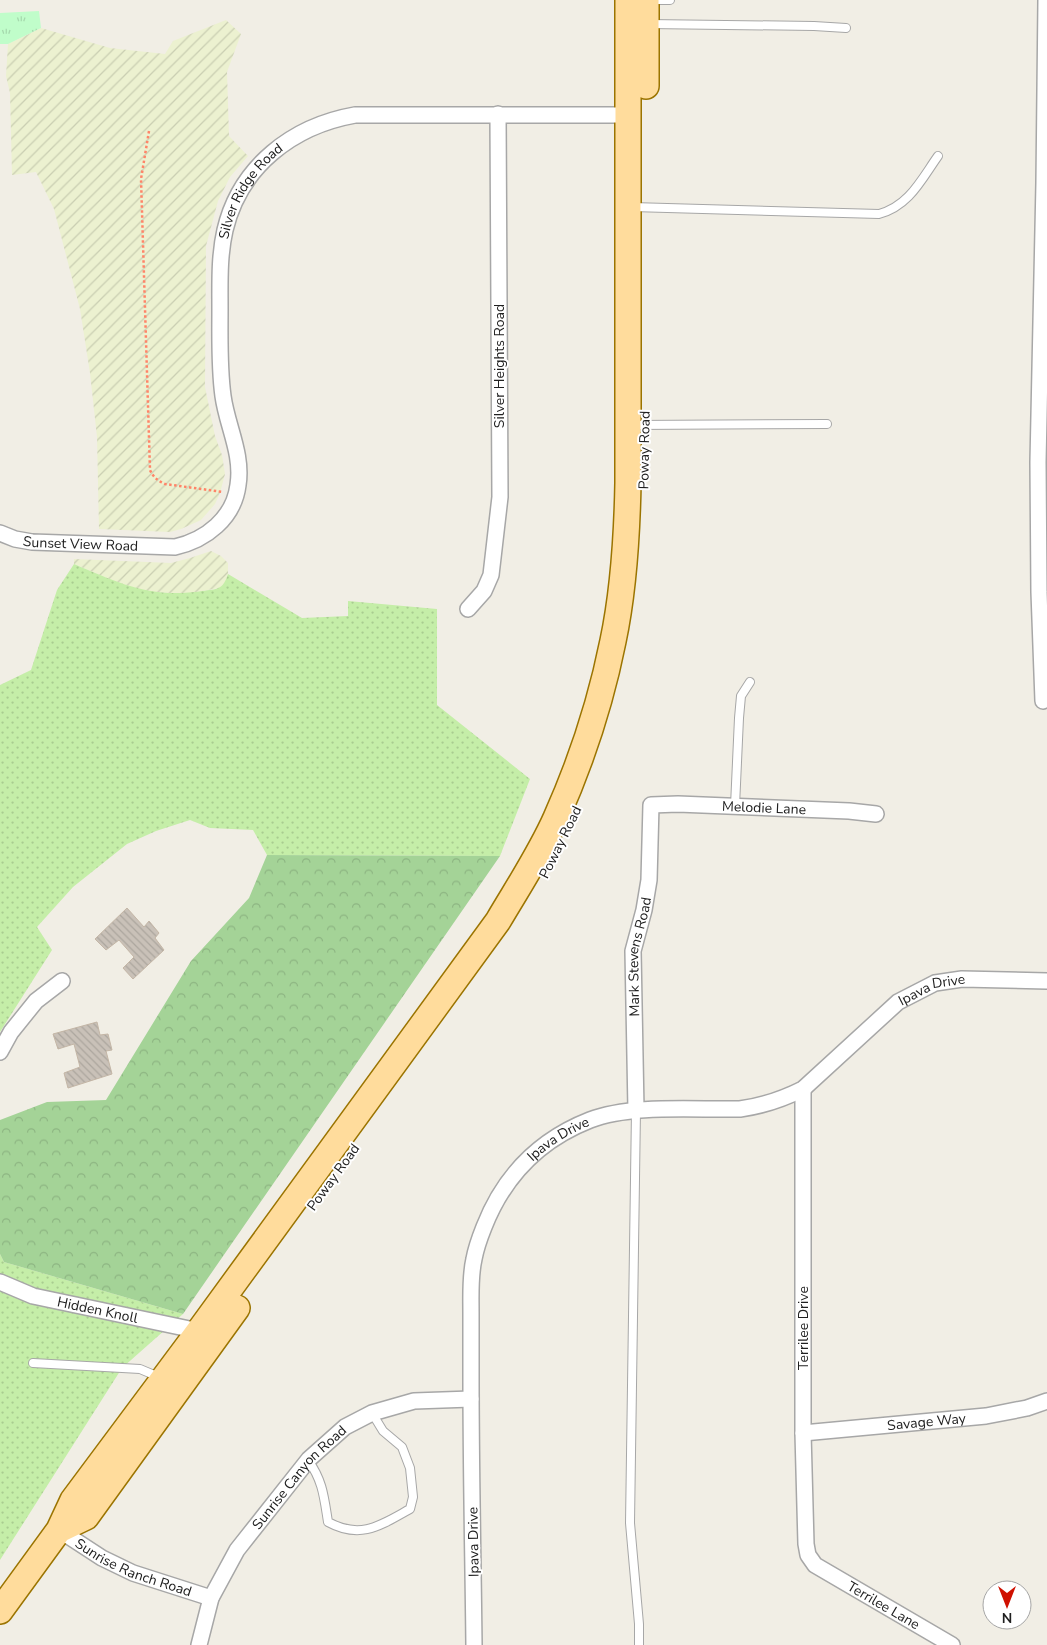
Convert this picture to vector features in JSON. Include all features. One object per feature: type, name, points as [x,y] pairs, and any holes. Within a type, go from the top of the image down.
[{"type":"main road","name":"Poway Road","points":[[0,1611],[59,1530],[73,1500],[172,1383],[497,950],[535,893],[561,844],[588,784],[610,717],[626,659],[636,604],[641,553],[636,425],[636,207],[640,16],[628,0]]},
{"type":"main road","name":"Poway Road","points":[[172,1383],[199,1331],[498,921],[529,870],[555,819],[577,766],[592,720],[613,640],[621,589],[636,425]]},
{"type":"street","points":[[1044,702],[1038,513],[1043,418],[1046,0]]},
{"type":"street","name":"Silver Heights Road","points":[[468,608],[484,591],[491,575],[500,497],[498,114]]},
{"type":"street","name":"Silver Ridge Road","points":[[163,547],[185,544],[203,536],[225,516],[236,493],[239,470],[238,458],[226,412],[220,368],[220,267],[223,242],[227,221],[234,202],[245,183],[260,165],[285,142],[304,130],[332,120],[355,115],[637,115]]},
{"type":"street","name":"Sunset View Road","points":[[0,533],[15,539],[32,542],[163,547]]},
{"type":"street","name":"Melodie Lane","points":[[651,805],[735,806],[876,814]]},
{"type":"street","name":"Mark Stevens Road","points":[[636,1110],[633,951],[650,880],[651,805]]},
{"type":"street","name":"Ipava Drive","points":[[474,1645],[471,1284],[474,1258],[491,1209],[504,1186],[521,1165],[548,1142],[590,1120],[612,1114],[636,1110],[740,1109],[755,1107],[786,1097],[803,1089],[898,1002],[935,983],[962,979],[1047,981]]},
{"type":"street","points":[[0,1052],[11,1032],[36,1001],[62,981]]},
{"type":"street","name":"Terrilee Drive","points":[[803,1089],[803,1432],[806,1544],[808,1555],[815,1565]]},
{"type":"street","name":"Hidden Knoll","points":[[0,1282],[33,1296],[199,1331]]},
{"type":"street","name":"Sunrise Canyon Road","points":[[199,1645],[211,1598],[237,1550],[308,1460],[345,1427],[372,1413],[414,1401],[471,1398]]},
{"type":"street","name":"Savage Way","points":[[803,1432],[986,1416],[1027,1408],[1047,1401]]},
{"type":"street","name":"Sunrise Ranch Road","points":[[59,1530],[102,1558],[133,1573],[211,1598]]},
{"type":"street","name":"Terrilee Lane","points":[[815,1565],[952,1645]]},
{"type":"lane","points":[[653,0],[670,0]]},
{"type":"lane","points":[[640,16],[846,28]]},
{"type":"lane","points":[[636,207],[879,214],[893,210],[908,198],[938,156]]},
{"type":"lane","points":[[636,425],[827,424]]},
{"type":"lane","points":[[735,806],[740,703],[741,696],[750,682]]},
{"type":"lane","points":[[636,1110],[630,1524],[639,1645]]},
{"type":"lane","points":[[33,1363],[140,1369],[172,1383]]},
{"type":"lane","points":[[308,1460],[318,1473],[324,1492],[328,1522],[341,1529],[362,1531],[384,1524],[410,1509],[413,1497],[410,1468],[402,1447],[384,1431],[372,1413]]},
{"type":"path","points":[[149,131],[141,179],[150,470],[158,481],[165,484],[236,493]]},
{"type":"green space","points":[[39,11],[41,28],[8,44],[0,44],[0,13]]},
{"type":"green space","points":[[226,20],[241,34],[227,72],[229,136],[248,156],[230,177],[218,201],[206,246],[205,387],[225,474],[215,504],[201,520],[181,529],[170,532],[99,529],[97,437],[80,309],[54,209],[36,172],[12,175],[10,93],[6,76],[8,44],[41,28],[110,48],[165,54],[173,41]]},
{"type":"green space","points":[[211,551],[221,556],[228,563],[228,574],[225,584],[219,588],[185,594],[151,592],[120,584],[74,564],[74,559],[171,563]]},
{"type":"green space","points":[[74,564],[136,588],[167,593],[216,589],[222,586],[228,574],[302,618],[348,616],[348,601],[437,609],[437,705],[530,779],[500,856],[267,855],[253,830],[210,828],[190,820],[156,831],[127,844],[73,887],[37,927],[52,950],[0,1032],[0,685],[31,670],[57,590]]},
{"type":"green space","points":[[267,855],[500,856],[183,1314],[4,1262],[0,1254],[0,1120],[47,1102],[106,1100],[191,961],[249,898]]},
{"type":"green space","points":[[0,1254],[4,1262],[183,1314],[122,1368],[0,1560]]},
{"type":"building","points":[[127,908],[144,927],[149,921],[159,933],[155,938],[164,950],[133,979],[123,968],[134,957],[119,940],[106,950],[95,939]]},
{"type":"building","points":[[97,1022],[100,1035],[108,1034],[112,1050],[106,1051],[112,1074],[68,1088],[64,1073],[80,1067],[74,1044],[58,1049],[53,1034]]}]
